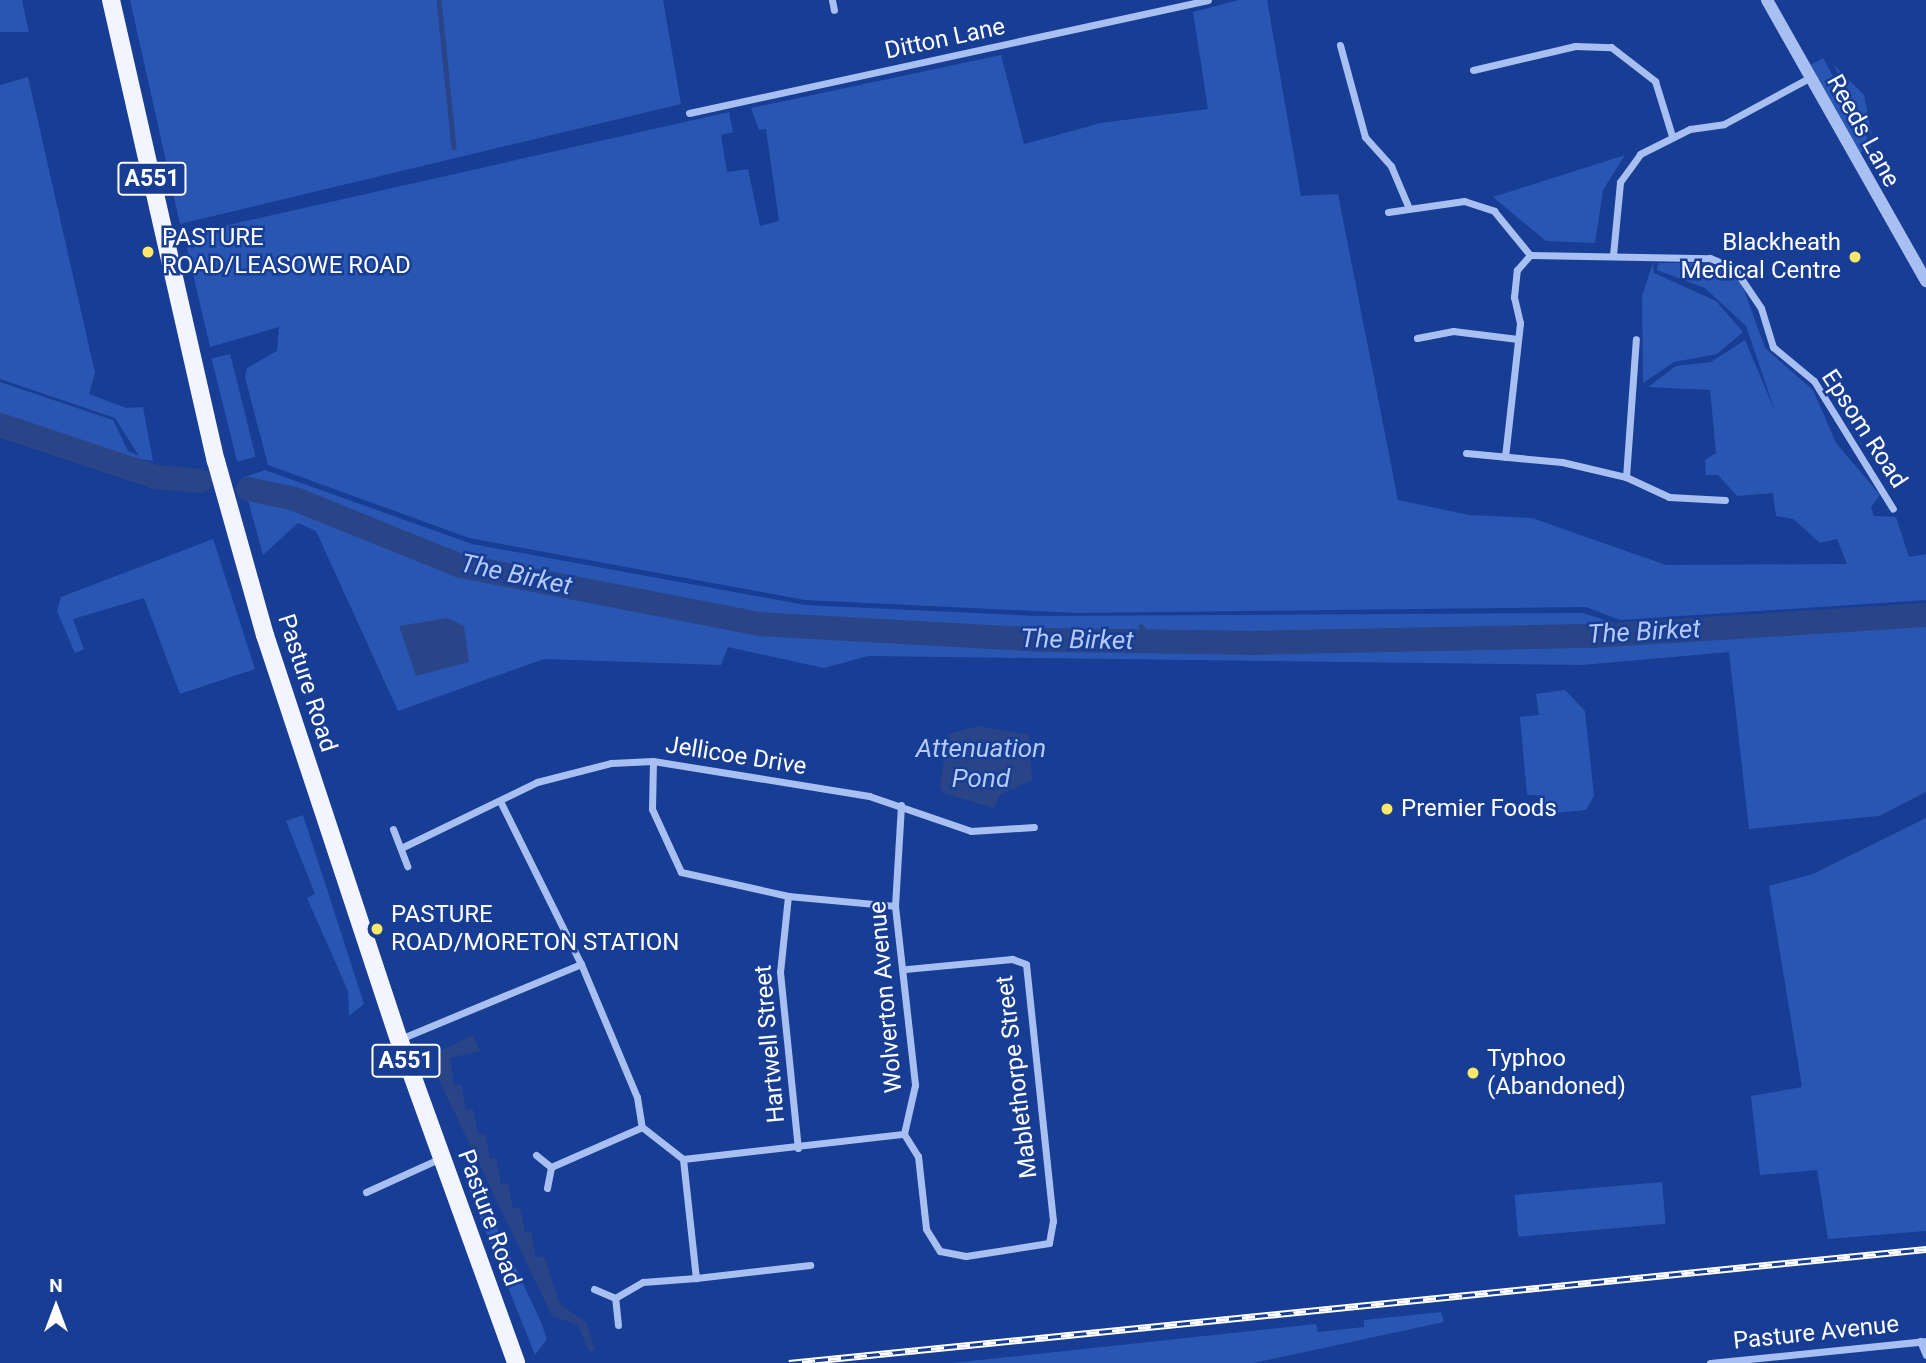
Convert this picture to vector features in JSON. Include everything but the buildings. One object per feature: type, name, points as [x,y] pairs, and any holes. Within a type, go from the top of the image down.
[{"type":"main road","name":"Pasture Road","points":[[111,0],[232,523],[399,1040],[514,1358]]},
{"type":"street","points":[[832,0],[834,10]]},
{"type":"street","name":"Ditton Lane","points":[[689,113],[1208,0]]},
{"type":"street","name":"Reeds Lane","points":[[1767,0],[1926,281]]},
{"type":"street","points":[[1340,45],[1365,137],[1391,166],[1408,206]]},
{"type":"street","points":[[1473,70],[1575,46],[1611,47],[1634,59],[1655,81],[1672,136]]},
{"type":"street","points":[[1613,255],[1620,182],[1640,154],[1672,136],[1724,124],[1809,78]]},
{"type":"street","points":[[1388,212],[1408,206],[1464,201],[1494,211],[1530,255],[1517,270],[1518,339],[1505,457]]},
{"type":"street","name":"Epsom Road","points":[[1530,255],[1710,258],[1734,268],[1761,308],[1773,347],[1814,382],[1893,509]]},
{"type":"street","points":[[1417,338],[1452,331],[1518,339]]},
{"type":"street","points":[[1626,477],[1636,339]]},
{"type":"street","points":[[1466,453],[1626,477],[1668,497],[1725,500]]},
{"type":"street","points":[[653,761],[652,809],[681,872],[788,895],[895,906]]},
{"type":"street","name":"Jellicoe Drive","points":[[401,848],[500,801],[575,770],[653,761],[690,763],[901,805],[971,831],[1034,827]]},
{"type":"street","points":[[500,801],[581,964],[637,1097],[642,1127],[683,1159],[799,1148],[904,1134]]},
{"type":"street","name":"Wolverton Avenue","points":[[901,805],[895,906],[907,969],[915,1108],[904,1134]]},
{"type":"street","points":[[393,829],[407,866]]},
{"type":"street","name":"Hartwell Street","points":[[788,895],[780,972],[799,1148]]},
{"type":"street","name":"Mablethorpe Street","points":[[904,1134],[918,1156],[926,1229],[940,1251],[966,1256],[1044,1247],[1052,1239],[1053,1221],[1026,964],[1012,959],[907,969]]},
{"type":"street","points":[[399,1040],[581,964]]},
{"type":"street","points":[[551,1167],[642,1127]]},
{"type":"street","points":[[536,1154],[551,1167]]},
{"type":"street","points":[[366,1192],[441,1158]]},
{"type":"street","points":[[683,1159],[696,1278]]},
{"type":"street","points":[[547,1188],[551,1167]]},
{"type":"street","points":[[615,1298],[643,1282],[810,1265]]},
{"type":"street","points":[[594,1290],[615,1298]]},
{"type":"street","points":[[615,1298],[618,1325]]},
{"type":"street","points":[[1923,1341],[1926,1354]]},
{"type":"street","name":"Pasture Avenue","points":[[1710,1363],[1923,1341]]},
{"type":"shaded area","points":[[0,0],[22,0],[29,32],[0,32]]},
{"type":"shaded area","points":[[130,0],[663,0],[681,104],[180,224]]},
{"type":"shaded area","points":[[1239,0],[1267,0],[1301,196],[1338,194],[1398,500],[1469,515],[1532,518],[1666,565],[1847,564],[1837,539],[1820,543],[1793,519],[1776,516],[1773,493],[1737,496],[1718,475],[1706,475],[1705,460],[1716,453],[1710,390],[1648,387],[1676,366],[1711,362],[1745,340],[1775,411],[1746,326],[1705,288],[1657,270],[1658,263],[1698,263],[1723,269],[1742,284],[1765,348],[1813,390],[1836,443],[1880,495],[1871,507],[1874,516],[1896,517],[1909,557],[1926,554],[1926,600],[1620,620],[1586,607],[1076,613],[805,600],[469,538],[268,465],[245,377],[247,368],[277,351],[279,327],[210,347],[186,244],[197,232],[729,112],[733,132],[721,135],[727,172],[748,169],[760,226],[779,221],[766,129],[759,130],[751,108],[1001,55],[1024,144],[1101,123],[1208,109],[1193,12]]},
{"type":"shaded area","points":[[1823,58],[1872,146],[1860,153],[1811,65]]},
{"type":"shaded area","points":[[1833,64],[1864,95],[1872,136]]},
{"type":"shaded area","points":[[28,77],[95,373],[89,394],[126,408],[143,407],[153,461],[123,456],[0,414],[0,382],[113,420],[128,451],[139,456],[115,418],[0,379],[0,85]]},
{"type":"shaded area","points":[[1625,155],[1603,190],[1595,243],[1546,241],[1493,197]]},
{"type":"shaded area","points":[[1653,262],[1654,273],[1716,301],[1743,332],[1717,354],[1674,362],[1643,383],[1642,296]]},
{"type":"shaded area","points":[[230,354],[256,457],[237,461],[212,359]]},
{"type":"shaded area","points":[[265,470],[472,544],[805,605],[1037,616],[1583,613],[1617,624],[1926,605],[1926,792],[1879,816],[1749,829],[1729,652],[1582,665],[868,656],[824,668],[728,647],[721,665],[544,659],[398,711],[316,531],[298,523],[263,555],[242,478]]},
{"type":"shaded area","points":[[213,539],[255,669],[180,694],[144,598],[73,619],[84,649],[75,653],[57,611],[61,597]]},
{"type":"shaded area","points":[[1565,690],[1585,711],[1594,796],[1586,810],[1545,814],[1537,795],[1527,795],[1520,717],[1539,715],[1536,694]]},
{"type":"shaded area","points":[[303,815],[364,1004],[349,1016],[348,991],[307,898],[315,894],[286,821]]},
{"type":"shaded area","points":[[1926,818],[1926,1231],[1828,1239],[1817,1170],[1760,1175],[1751,1096],[1802,1087],[1769,886],[1813,874]]},
{"type":"shaded area","points":[[462,1172],[471,1173],[541,1322],[547,1339],[535,1355]]},
{"type":"shaded area","points":[[1662,1182],[1666,1224],[1518,1237],[1515,1195]]},
{"type":"shaded area","points":[[1441,1312],[1444,1322],[1254,1363],[952,1363],[1316,1324],[1318,1332],[1364,1327],[1364,1320]]},
{"type":"water","points":[[447,618],[464,626],[469,662],[416,676],[399,626]]},
{"type":"water","name":"Attenuation Pond","points":[[978,726],[1029,735],[1032,780],[1000,795],[994,808],[943,793],[940,786],[948,734]]},
{"type":"water","points":[[473,1035],[480,1051],[450,1058],[454,1085],[462,1085],[466,1110],[473,1109],[478,1135],[485,1134],[490,1159],[496,1158],[501,1184],[508,1183],[513,1208],[520,1208],[525,1232],[531,1232],[536,1257],[544,1256],[560,1304],[587,1323],[595,1351],[589,1351],[578,1325],[552,1316],[428,1057]]},
{"type":"waterway","points":[[439,0],[454,147]]},
{"type":"waterway","name":"The Birket","points":[[0,425],[155,477],[200,481]]},
{"type":"waterway","name":"The Birket","points":[[248,489],[295,499],[461,566],[759,624],[1046,640],[1249,643],[1593,636],[1926,615]]},
{"type":"waterway","points":[[1141,626],[1153,641]]},
{"type":"railway","points":[[789,1363],[1926,1249]]},
{"type":"place","name":"PASTURE ROAD/LEASOWE ROAD","points":[[148,252]]},
{"type":"place","name":"Blackheath Medical Centre","points":[[1855,257]]},
{"type":"place","name":"Premier Foods","points":[[1387,809]]},
{"type":"place","name":"PASTURE ROAD/MORETON STATION","points":[[377,929]]},
{"type":"place","name":"Typhoo (Abandoned)","points":[[1473,1073]]}]
